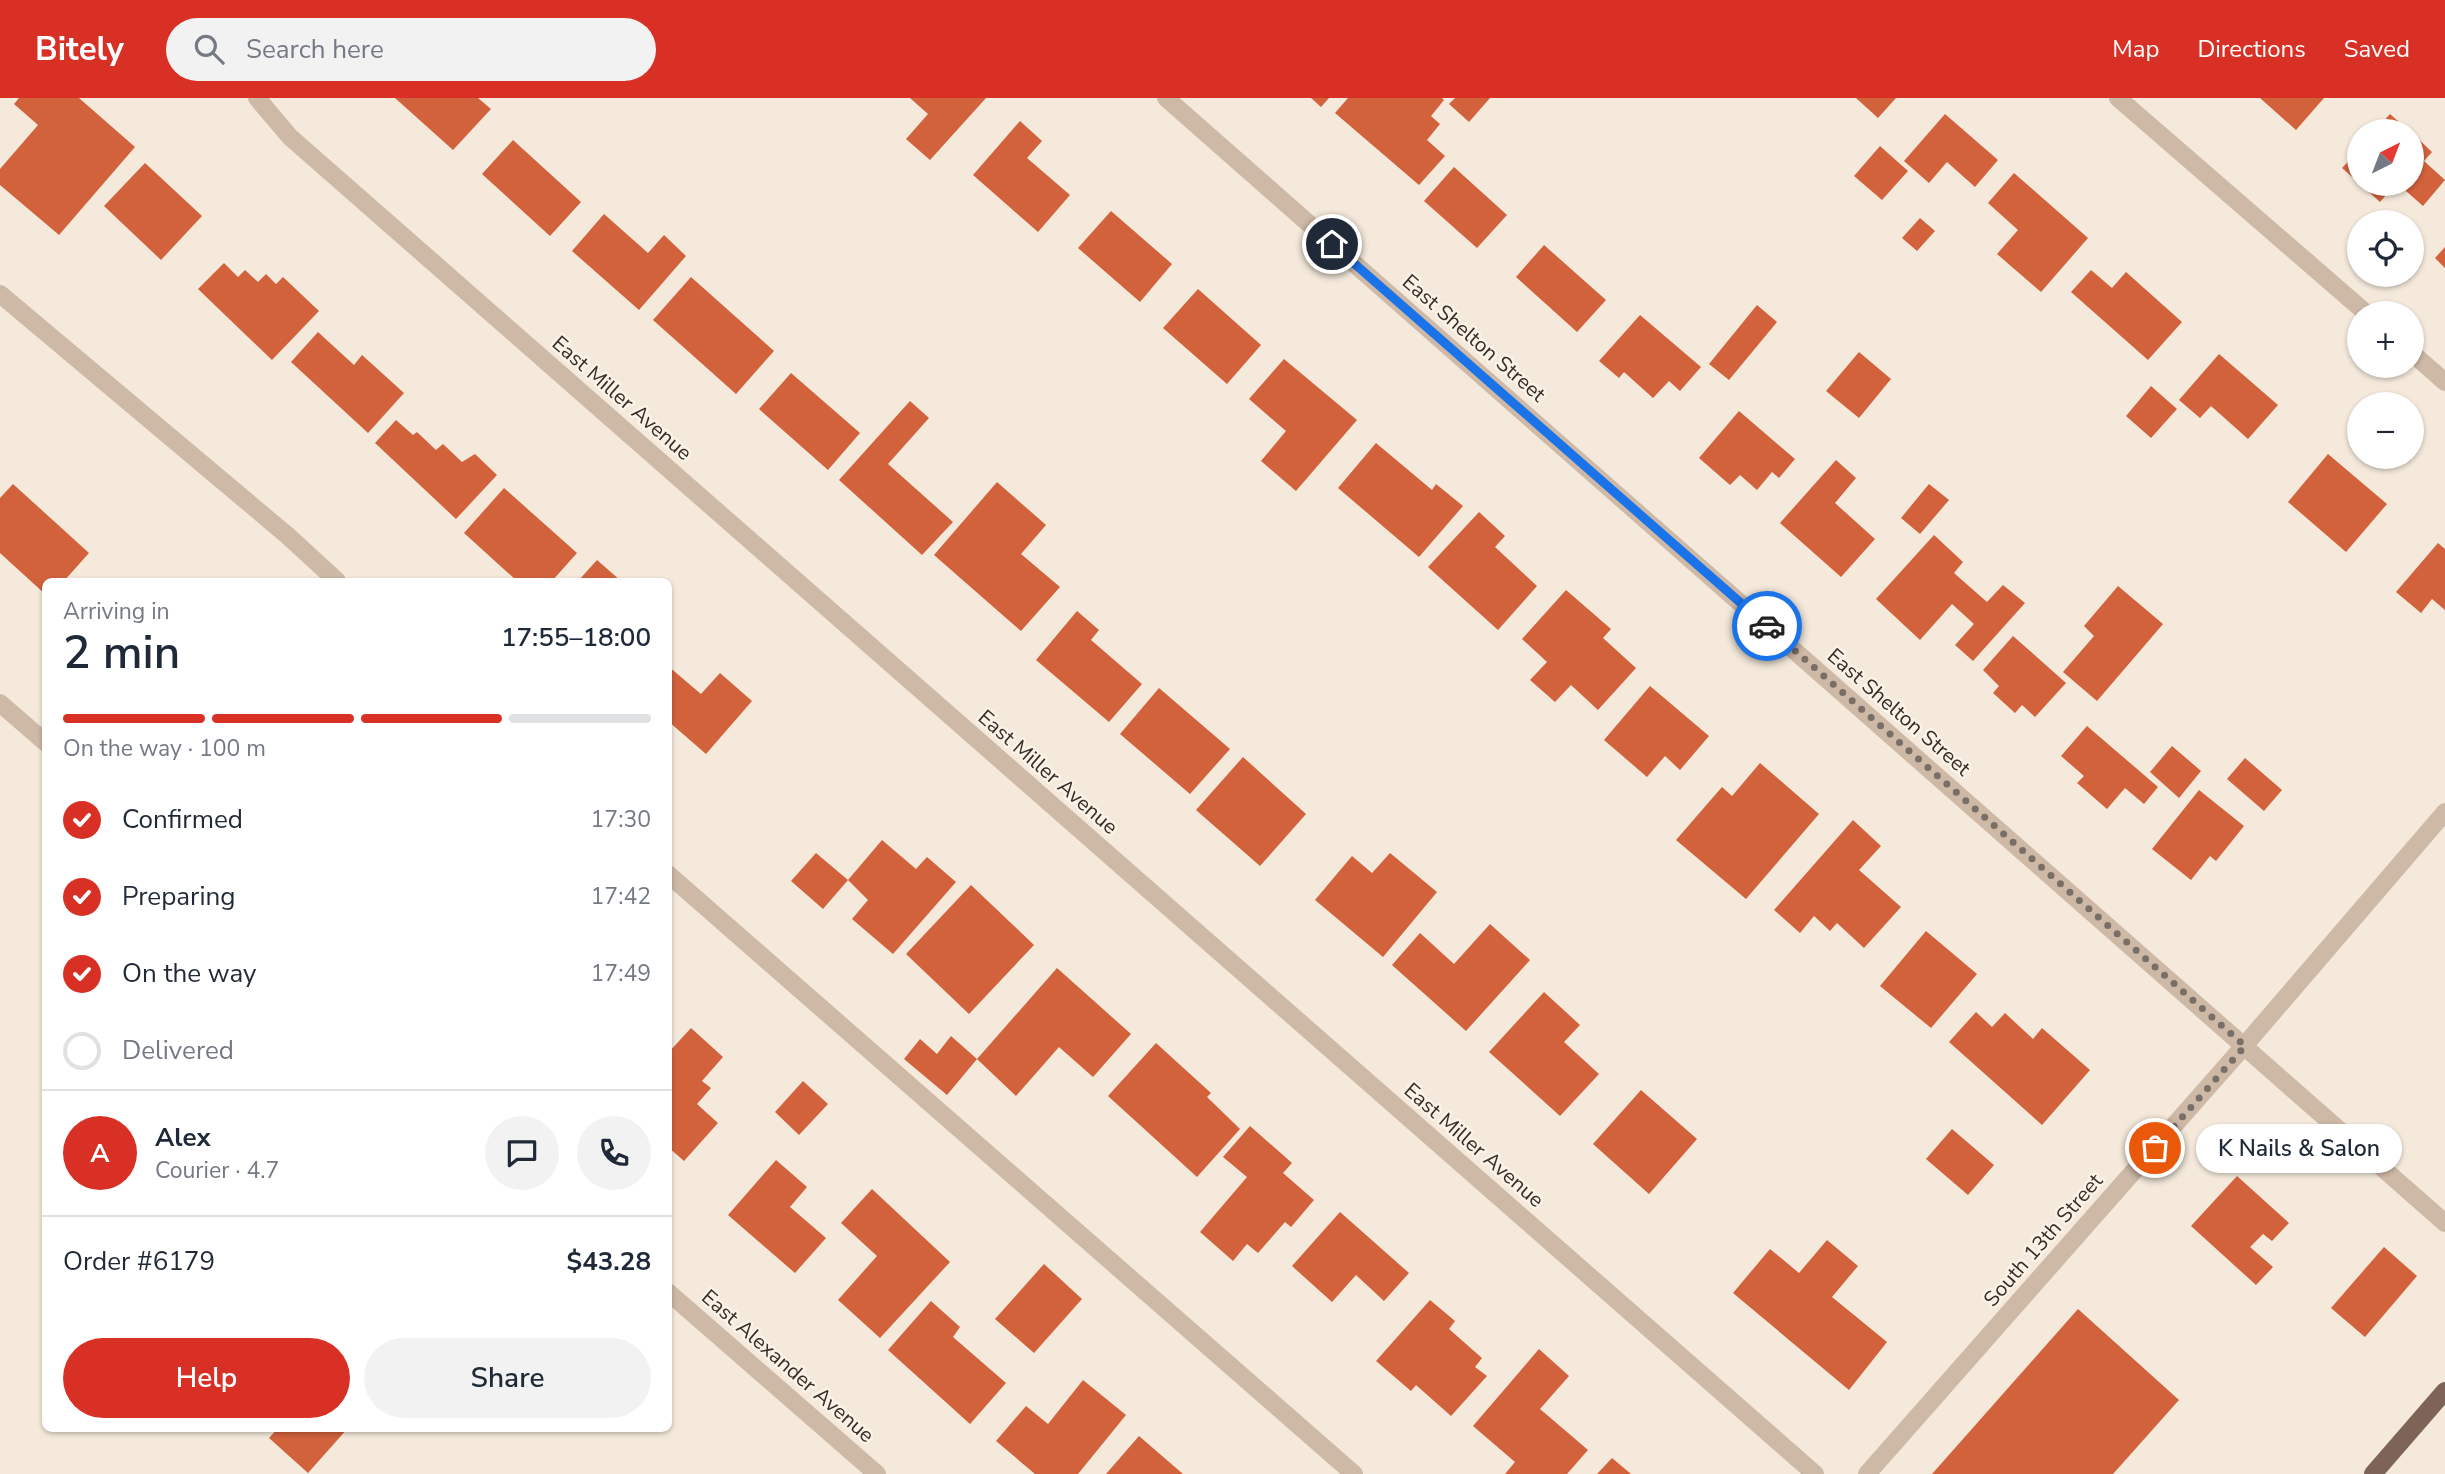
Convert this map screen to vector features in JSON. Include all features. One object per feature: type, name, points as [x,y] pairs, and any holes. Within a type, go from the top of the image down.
[{"type":"main road","points":[[2373,1474],[2445,1391]]},
{"type":"street","name":"East Miller Avenue","points":[[257,98],[290,137],[311,156],[1815,1474]]},
{"type":"street","name":"East Shelton Street","points":[[1166,98],[2445,1223]]},
{"type":"street","points":[[2118,98],[2352,301]]},
{"type":"street","points":[[0,294],[288,536],[334,578]]},
{"type":"street","points":[[2424,364],[2445,382]]},
{"type":"street","points":[[0,703],[42,740]]},
{"type":"street","name":"South 13th Street","points":[[1867,1474],[2245,1046],[2445,812]]},
{"type":"street","points":[[672,877],[1354,1474]]},
{"type":"street","name":"East Alexander Avenue","points":[[672,1295],[877,1474]]},
{"type":"building","points":[[19,98],[79,98],[135,147],[59,235],[0,185],[0,169],[38,125],[14,104]]},
{"type":"building","points":[[395,98],[478,98],[491,109],[453,150]]},
{"type":"building","points":[[910,98],[986,98],[930,160],[906,139],[928,114]]},
{"type":"building","points":[[1311,98],[1329,98],[1321,107]]},
{"type":"building","points":[[1348,98],[1442,98],[1444,100],[1431,116],[1440,124],[1427,140],[1445,156],[1419,185],[1335,113]]},
{"type":"building","points":[[1455,98],[1490,98],[1469,122],[1449,104]]},
{"type":"building","points":[[1856,98],[1896,98],[1878,118]]},
{"type":"building","points":[[2260,98],[2324,98],[2296,130]]},
{"type":"building","points":[[1945,114],[1998,160],[1975,187],[1947,162],[1929,183],[1904,161]]},
{"type":"building","points":[[1020,121],[1042,141],[1027,158],[1070,195],[1038,232],[973,175]]},
{"type":"building","points":[[513,140],[581,202],[550,236],[482,174]]},
{"type":"building","points":[[2424,144],[2432,152],[2424,161]]},
{"type":"building","points":[[1880,146],[1908,171],[1882,200],[1854,176]]},
{"type":"building","points":[[2424,161],[2445,180],[2423,206],[2412,196],[2424,196]]},
{"type":"building","points":[[145,163],[202,216],[161,260],[104,206]]},
{"type":"building","points":[[1454,167],[1507,215],[1477,248],[1424,201]]},
{"type":"building","points":[[2014,173],[2088,238],[2041,292],[1997,254],[2018,230],[1988,203]]},
{"type":"building","points":[[2373,196],[2385,196],[2380,202]]},
{"type":"building","points":[[1111,211],[1172,264],[1140,302],[1078,248]]},
{"type":"building","points":[[604,214],[648,253],[664,235],[686,256],[639,310],[572,251]]},
{"type":"building","points":[[1920,218],[1935,231],[1917,251],[1902,238]]},
{"type":"building","points":[[1544,245],[1606,300],[1577,332],[1516,277]]},
{"type":"building","points":[[2445,247],[2445,268],[2435,258]]},
{"type":"building","points":[[224,263],[238,277],[245,270],[258,282],[266,274],[276,284],[283,277],[319,311],[272,360],[198,289]]},
{"type":"building","points":[[2091,270],[2112,288],[2126,272],[2182,322],[2148,360],[2071,292]]},
{"type":"building","points":[[691,277],[774,351],[736,394],[653,320]]},
{"type":"building","points":[[1198,289],[1261,345],[1227,384],[1163,328]]},
{"type":"building","points":[[1757,305],[1777,322],[1729,380],[1709,364]]},
{"type":"building","points":[[1640,315],[1701,367],[1680,391],[1669,381],[1653,398],[1624,372],[1619,378],[1599,361]]},
{"type":"building","points":[[318,332],[354,365],[362,355],[404,393],[368,433],[291,362]]},
{"type":"building","points":[[1859,352],[1891,379],[1859,418],[1826,391]]},
{"type":"building","points":[[2219,354],[2278,405],[2248,439],[2211,406],[2200,418],[2179,400]]},
{"type":"building","points":[[1284,359],[1357,420],[1296,491],[1261,461],[1286,431],[1249,399]]},
{"type":"building","points":[[791,373],[860,433],[828,470],[759,409]]},
{"type":"building","points":[[2151,386],[2177,409],[2151,438],[2126,416]]},
{"type":"building","points":[[910,401],[929,418],[888,464],[953,522],[922,555],[839,480]]},
{"type":"building","points":[[1739,411],[1795,459],[1779,478],[1772,472],[1757,490],[1740,475],[1730,485],[1699,458]]},
{"type":"building","points":[[396,420],[413,435],[417,432],[436,450],[443,444],[462,462],[475,454],[497,475],[456,519],[375,443]]},
{"type":"building","points":[[1376,443],[1432,490],[1436,484],[1463,506],[1419,557],[1338,488]]},
{"type":"building","points":[[2328,454],[2387,504],[2346,552],[2288,502]]},
{"type":"building","points":[[1836,460],[1856,478],[1835,503],[1875,539],[1841,577],[1780,523]]},
{"type":"building","points":[[997,482],[1046,525],[1021,554],[1060,587],[1021,631],[934,555]]},
{"type":"building","points":[[13,484],[89,553],[67,578],[42,578],[42,591],[0,553],[0,498]]},
{"type":"building","points":[[1929,484],[1949,500],[1920,534],[1901,518]]},
{"type":"building","points":[[504,488],[577,553],[555,578],[514,578],[464,533]]},
{"type":"building","points":[[1479,512],[1505,536],[1495,547],[1537,586],[1498,630],[1428,567]]},
{"type":"building","points":[[1934,535],[1963,562],[1954,573],[1987,602],[2003,585],[2025,603],[1973,661],[1955,645],[1974,624],[1952,604],[1920,640],[1876,599]]},
{"type":"building","points":[[2438,543],[2445,549],[2445,610],[2432,599],[2421,613],[2396,592]]},
{"type":"building","points":[[597,560],[618,578],[581,578]]},
{"type":"building","points":[[2118,586],[2163,624],[2097,701],[2063,672],[2094,636],[2084,626]]},
{"type":"building","points":[[1566,590],[1611,629],[1603,638],[1636,668],[1598,710],[1571,685],[1555,702],[1530,680],[1547,662],[1522,639]]},
{"type":"building","points":[[1077,611],[1099,630],[1091,640],[1142,684],[1109,722],[1036,660]]},
{"type":"building","points":[[2013,636],[2066,683],[2035,717],[2022,705],[2015,713],[1993,693],[1999,686],[1983,670]]},
{"type":"building","points":[[672,669],[701,694],[720,673],[752,701],[706,754],[672,724]]},
{"type":"building","points":[[1650,686],[1709,736],[1680,770],[1665,756],[1647,777],[1604,740]]},
{"type":"building","points":[[1159,688],[1230,749],[1190,794],[1120,734]]},
{"type":"building","points":[[2087,726],[2158,787],[2144,804],[2125,788],[2107,809],[2077,783],[2084,776],[2061,756]]},
{"type":"building","points":[[2172,746],[2201,771],[2179,798],[2150,772]]},
{"type":"building","points":[[1243,757],[1306,814],[1260,866],[1196,810]]},
{"type":"building","points":[[2245,758],[2282,790],[2264,811],[2227,779]]},
{"type":"building","points":[[1760,763],[1819,814],[1746,899],[1676,840],[1722,787],[1732,796]]},
{"type":"building","points":[[2199,790],[2244,826],[2216,861],[2210,856],[2191,880],[2152,849]]},
{"type":"building","points":[[1853,820],[1881,846],[1859,870],[1901,907],[1864,948],[1837,923],[1830,931],[1814,916],[1800,933],[1774,910]]},
{"type":"building","points":[[882,840],[916,869],[927,857],[956,882],[893,954],[852,919],[868,900],[848,880]]},
{"type":"building","points":[[816,853],[848,880],[823,909],[791,881]]},
{"type":"building","points":[[1390,853],[1437,892],[1383,957],[1315,900],[1352,856],[1372,873]]},
{"type":"building","points":[[971,885],[1034,945],[969,1014],[906,954]]},
{"type":"building","points":[[1490,924],[1530,960],[1466,1031],[1392,965],[1420,933],[1454,964]]},
{"type":"building","points":[[1926,931],[1977,974],[1931,1028],[1880,986]]},
{"type":"building","points":[[1057,968],[1131,1034],[1093,1077],[1059,1047],[1016,1096],[977,1059]]},
{"type":"building","points":[[1544,992],[1580,1025],[1564,1042],[1599,1074],[1560,1116],[1489,1052]]},
{"type":"building","points":[[1976,1012],[1992,1027],[2005,1013],[2033,1039],[2042,1028],[2090,1070],[2042,1125],[1949,1042]]},
{"type":"building","points":[[691,1028],[723,1057],[702,1081],[711,1088],[697,1104],[718,1123],[684,1161],[672,1150],[672,1049]]},
{"type":"building","points":[[951,1036],[977,1059],[947,1095],[904,1059],[920,1039],[937,1054]]},
{"type":"building","points":[[1156,1043],[1211,1093],[1207,1097],[1240,1129],[1197,1177],[1108,1096]]},
{"type":"building","points":[[803,1081],[828,1104],[799,1135],[775,1112]]},
{"type":"building","points":[[1641,1090],[1697,1139],[1649,1194],[1593,1144]]},
{"type":"building","points":[[1250,1126],[1292,1163],[1283,1173],[1314,1200],[1291,1227],[1285,1222],[1258,1253],[1247,1244],[1233,1261],[1200,1232],[1247,1177],[1223,1157]]},
{"type":"building","points":[[1952,1129],[1994,1165],[1968,1195],[1926,1159]]},
{"type":"building","points":[[776,1160],[807,1187],[790,1207],[826,1238],[795,1273],[728,1215]]},
{"type":"building","points":[[2237,1176],[2289,1223],[2272,1241],[2263,1234],[2250,1247],[2273,1267],[2256,1285],[2191,1226]]},
{"type":"building","points":[[872,1189],[950,1262],[880,1338],[838,1300],[877,1256],[841,1223]]},
{"type":"building","points":[[1340,1212],[1409,1273],[1384,1301],[1356,1275],[1332,1302],[1292,1266]]},
{"type":"building","points":[[1827,1240],[1858,1266],[1832,1297],[1887,1342],[1849,1390],[1733,1293],[1770,1249],[1799,1273]]},
{"type":"building","points":[[2384,1247],[2417,1276],[2365,1337],[2331,1308]]},
{"type":"building","points":[[1044,1264],[1082,1299],[1034,1353],[995,1319]]},
{"type":"building","points":[[1430,1300],[1455,1321],[1449,1329],[1482,1358],[1475,1367],[1487,1376],[1451,1416],[1416,1385],[1411,1391],[1376,1361]]},
{"type":"building","points":[[931,1301],[960,1327],[953,1337],[1006,1383],[970,1424],[888,1350]]},
{"type":"building","points":[[2078,1309],[2179,1400],[2113,1474],[1932,1474]]},
{"type":"building","points":[[1539,1349],[1569,1376],[1540,1409],[1588,1450],[1567,1474],[1505,1474],[1515,1462],[1473,1426]]},
{"type":"building","points":[[1083,1380],[1126,1415],[1078,1474],[1035,1474],[996,1441],[1026,1406],[1048,1424]]},
{"type":"building","points":[[274,1432],[344,1432],[308,1473],[269,1438]]},
{"type":"building","points":[[1139,1436],[1183,1474],[1106,1474]]},
{"type":"building","points":[[1612,1458],[1631,1474],[1597,1474]]},
{"type":"way so far","points":[[1767,626],[2245,1046],[2155,1148]]},
{"type":"place","name":"K Nails & Salon","points":[[2155,1148]]},
{"type":"route","points":[[1332,244],[1767,626]]}]
